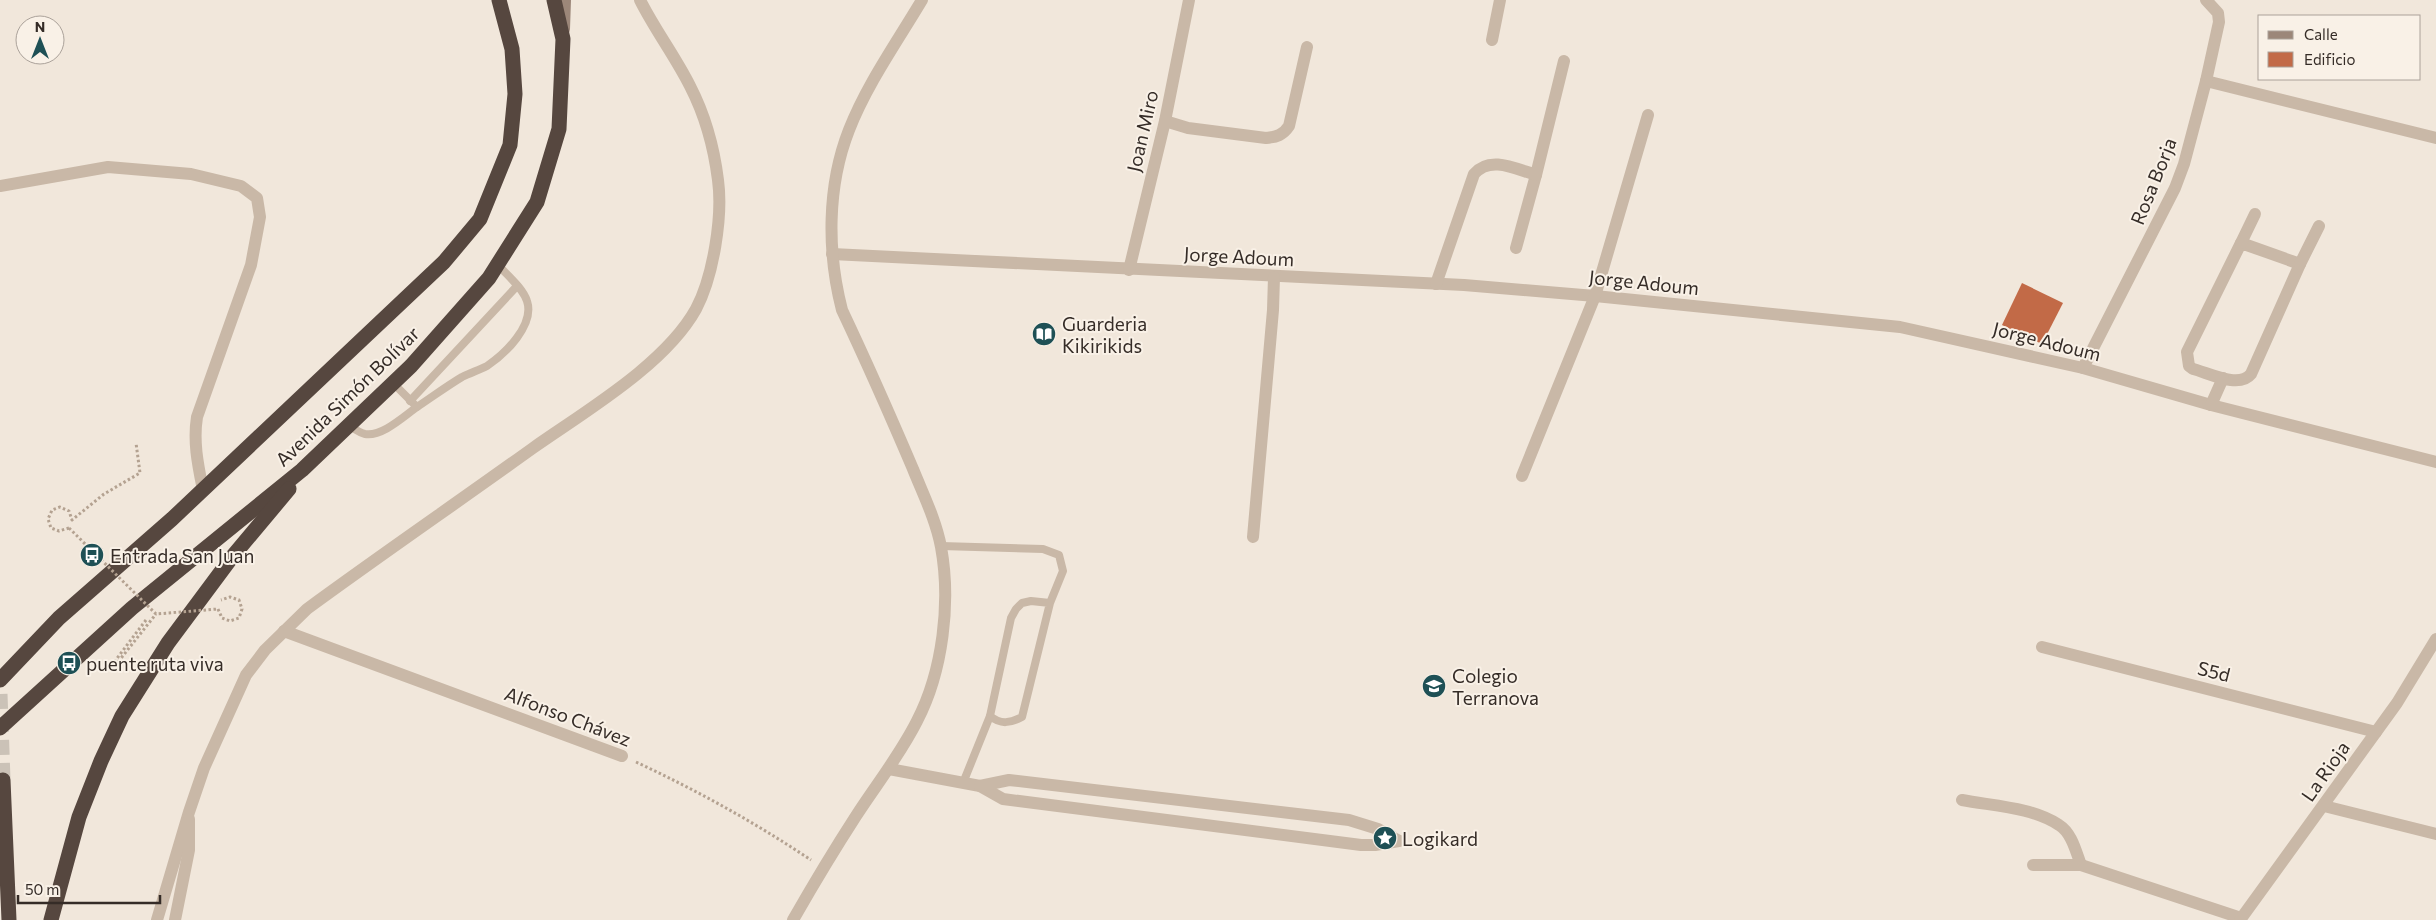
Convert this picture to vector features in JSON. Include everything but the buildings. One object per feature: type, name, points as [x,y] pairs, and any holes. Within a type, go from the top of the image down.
[{"type":"highway","name":"Avenida Simón Bolívar","points":[[0,680],[59,618],[203,490],[444,262],[480,219],[510,145],[515,94],[512,49],[499,0]]},
{"type":"highway","name":"Avenida Simón Bolívar","points":[[0,728],[132,608],[302,470],[393,384],[490,278],[537,202],[559,129],[563,39],[554,0]]},
{"type":"highway","points":[[51,920],[79,817],[104,753],[122,716],[168,643],[232,557],[268,516],[302,470]]},
{"type":"highway","points":[[3,780],[9,920]]},
{"type":"street","points":[[563,39],[565,0]]},
{"type":"street","points":[[157,920],[204,768],[246,675],[266,650],[308,609],[332,591],[624,384],[674,339],[696,309],[714,254],[720,217],[718,182],[704,118],[690,85],[654,28],[640,0]]},
{"type":"street","points":[[793,920],[823,867],[889,768],[918,720],[934,673],[944,625],[946,588],[941,546],[931,514],[909,461],[842,310],[835,284],[832,254],[834,189],[840,159],[849,130],[869,89],[922,0]]},
{"type":"street","name":"Joan Miro","points":[[1129,270],[1165,121],[1189,0]]},
{"type":"street","points":[[1492,40],[1500,0]]},
{"type":"street","name":"Rosa Borja","points":[[2083,368],[2175,188],[2184,164],[2219,22],[2218,13],[2206,0]]},
{"type":"street","points":[[1165,121],[1188,128],[1266,138],[1276,137],[1289,126],[1307,47]]},
{"type":"street","points":[[1516,248],[1564,61]]},
{"type":"street","points":[[2206,81],[2436,138]]},
{"type":"street","points":[[1522,476],[1595,296],[1648,115]]},
{"type":"street","points":[[1436,284],[1474,174],[1480,167],[1497,164],[1536,175]]},
{"type":"street","points":[[0,186],[108,167],[191,174],[241,186],[257,198],[260,218],[251,266],[197,417],[195,432],[196,459],[203,490]]},
{"type":"street","points":[[2255,214],[2187,352],[2189,366],[2223,378],[2240,380],[2248,378],[2251,374],[2319,226]]},
{"type":"street","points":[[2241,243],[2300,264]]},
{"type":"street","name":"Jorge Adoum","points":[[832,254],[1436,284],[1595,296],[1900,327],[2083,368],[2211,405],[2436,462]]},
{"type":"street","points":[[1253,537],[1273,310],[1274,277]]},
{"type":"street","points":[[2211,405],[2223,378]]},
{"type":"street","name":"Alfonso Chávez","points":[[284,631],[622,756]]},
{"type":"street","name":"La Rioja","points":[[2241,919],[2397,703],[2435,643]]},
{"type":"street","name":"S5d","points":[[2042,647],[2376,732]]},
{"type":"street","points":[[889,768],[980,786],[1003,799],[1361,845],[1399,841],[1378,829],[1350,820],[1010,780],[980,786]]},
{"type":"street","points":[[1171,821],[1173,798]]},
{"type":"street","points":[[1962,800],[2032,812],[2060,825],[2068,835],[2081,865]]},
{"type":"street","points":[[2324,806],[2436,834]]},
{"type":"street","points":[[175,920],[189,850],[189,812]]},
{"type":"street","points":[[2033,865],[2081,865],[2241,919]]},
{"type":"lane","points":[[348,425],[364,434],[372,434],[463,377],[486,366],[503,353],[521,331],[529,313],[527,300],[498,265]]},
{"type":"lane","points":[[410,401],[517,286]]},
{"type":"lane","points":[[393,384],[417,407]]},
{"type":"lane","points":[[941,546],[1043,549],[1053,551],[1059,555],[1063,571],[1050,603],[1022,717],[1004,723],[990,716]]},
{"type":"lane","points":[[963,783],[990,716],[1011,618],[1022,603],[1031,601],[1050,603]]},
{"type":"path","points":[[136,443],[140,473],[104,494],[72,520],[69,511],[60,507],[52,510],[48,519],[51,528],[60,531],[69,528],[156,614]]},
{"type":"path","points":[[146,620],[115,661],[118,662],[156,614],[218,609],[222,618],[230,621],[239,618],[242,609],[239,600],[230,597],[221,601]]},
{"type":"path","name":"Alfonso Chávez","points":[[622,756],[690,787],[751,820],[823,867]]},
{"type":"tunnel","points":[[0,694],[3,780]]},
{"type":"place","name":"Guarderia Kikirikids","points":[[1044,334]]},
{"type":"place","name":"Entrada San Juan","points":[[92,555]]},
{"type":"place","name":"puente ruta viva","points":[[69,663]]},
{"type":"place","name":"Colegio Terranova","points":[[1434,686]]},
{"type":"place","name":"Logikard","points":[[1385,838]]}]
